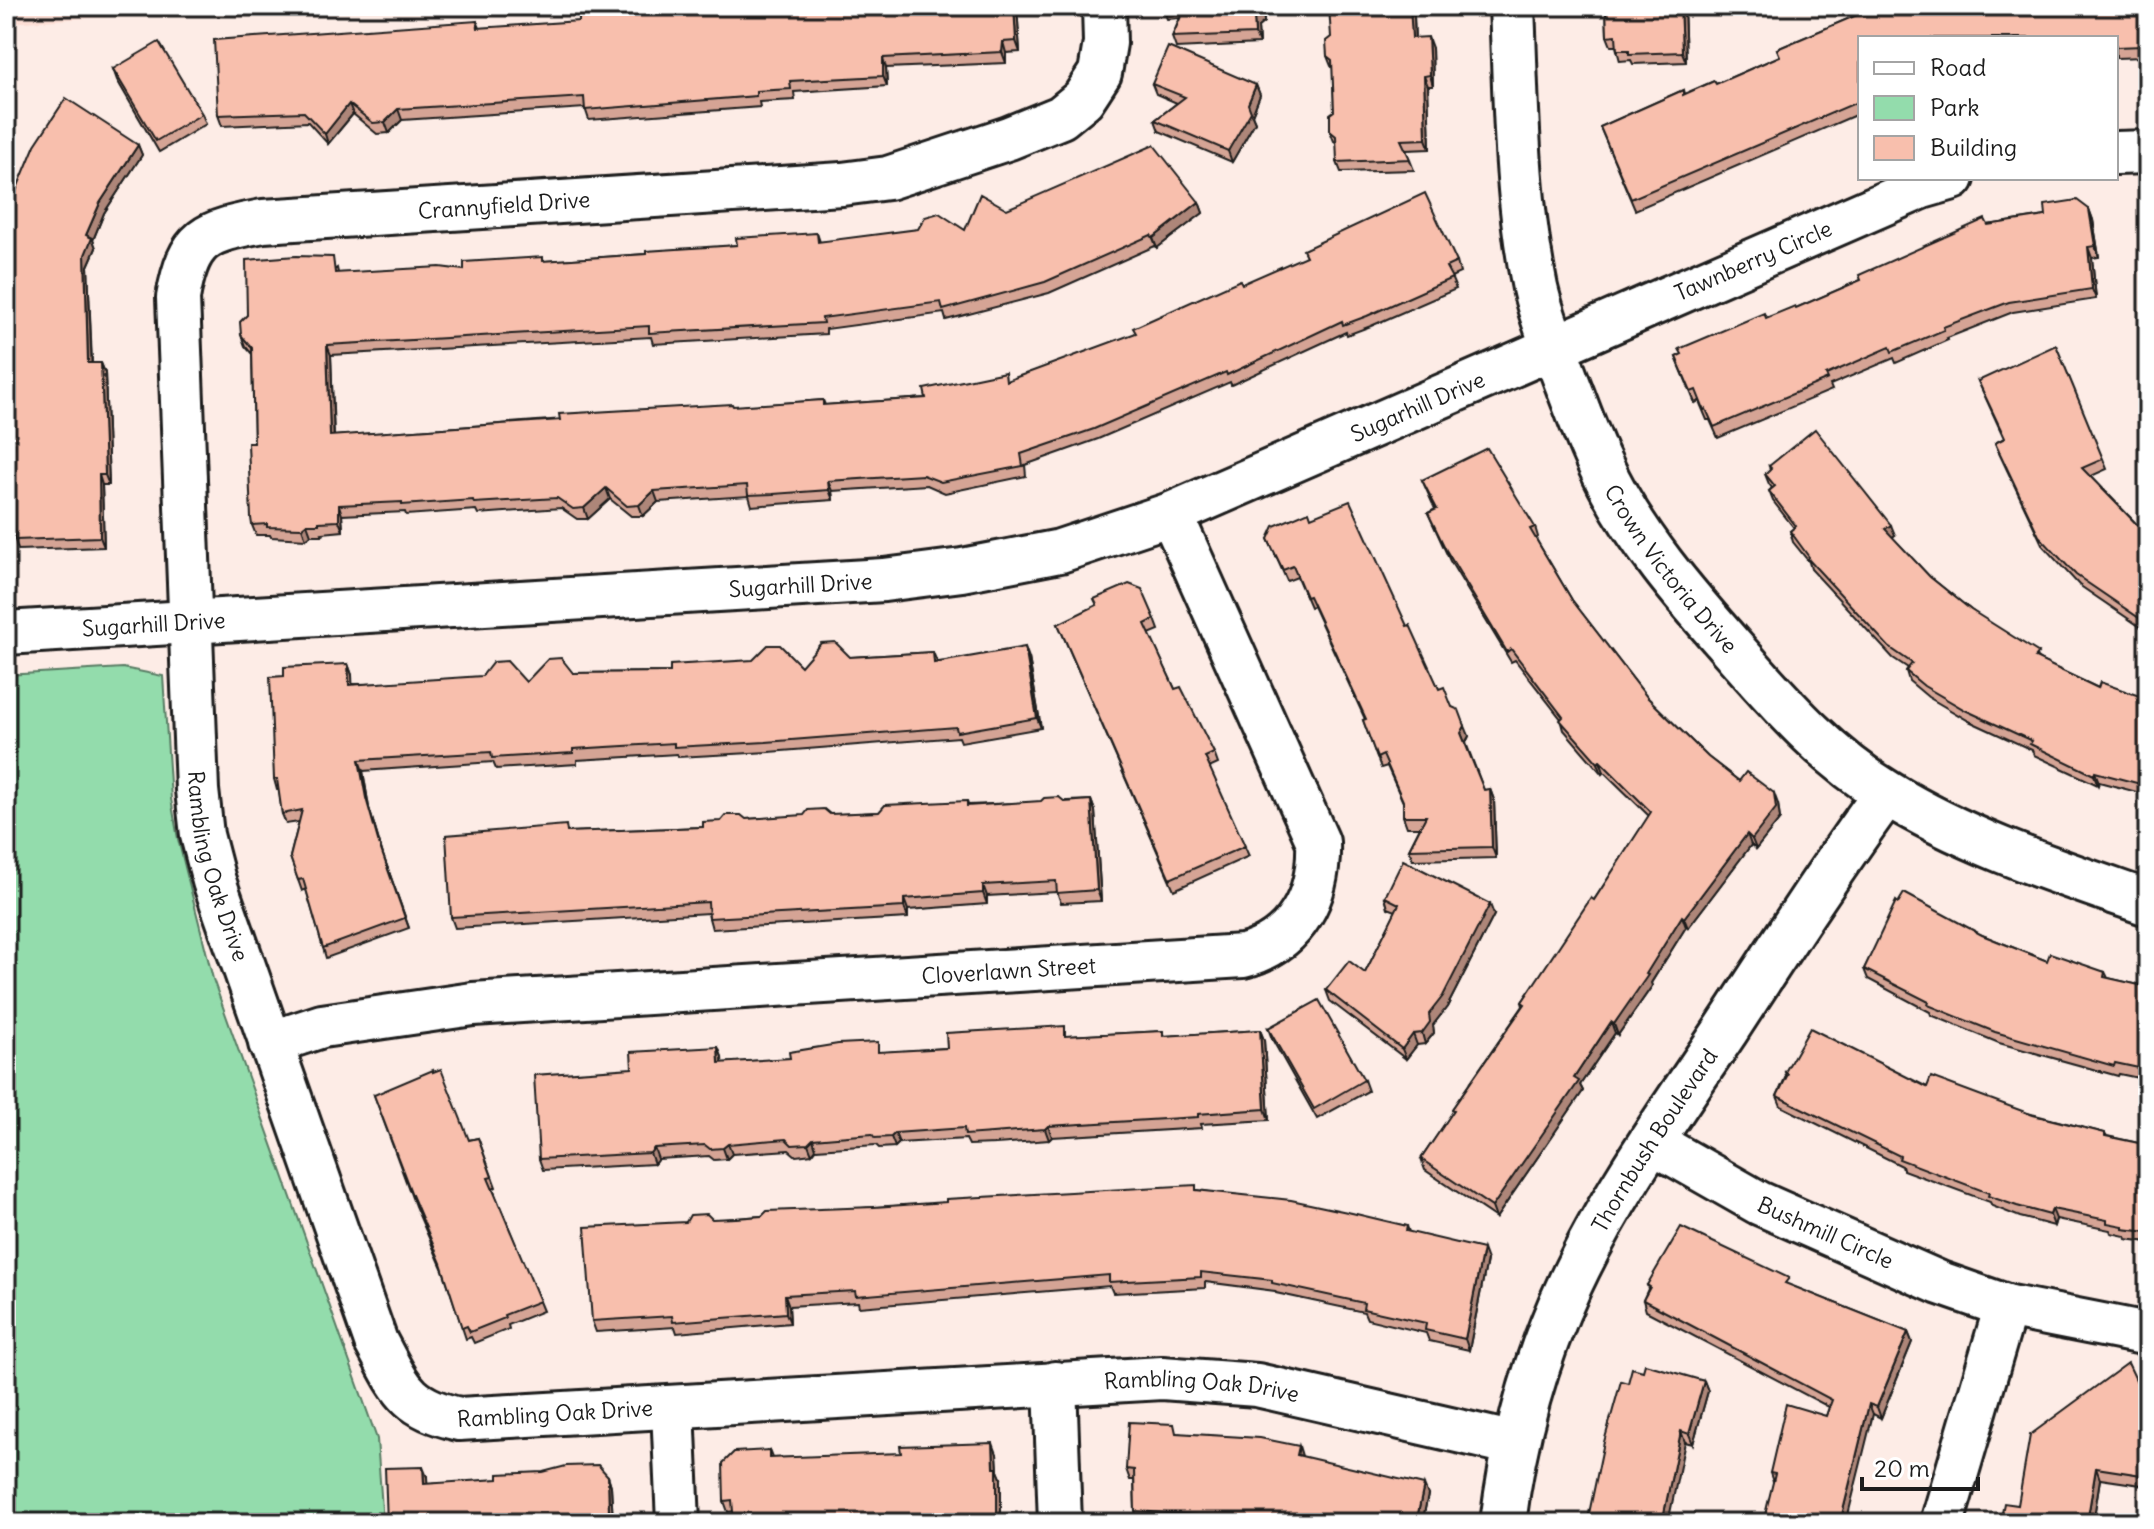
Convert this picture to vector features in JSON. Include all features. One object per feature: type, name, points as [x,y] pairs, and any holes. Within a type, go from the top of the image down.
[{"type":"street","name":"Crannyfield Drive","points":[[189,622],[178,298],[183,268],[196,244],[222,229],[263,221],[842,184],[888,178],[1009,138],[1061,117],[1083,99],[1100,73],[1105,43],[1104,6]]},
{"type":"street","name":"Crown Victoria Drive","points":[[1512,6],[1519,183],[1535,290],[1600,465],[1636,527],[1672,578],[1771,692],[1833,754],[1886,793],[2018,857],[2148,903]]},
{"type":"street","points":[[2118,153],[2148,152]]},
{"type":"street","name":"Tawnberry Circle","points":[[1554,347],[1922,187],[1946,180]]},
{"type":"street","name":"Sugarhill Drive","points":[[6,633],[884,580],[962,570],[1060,551],[1171,514],[1554,347]]},
{"type":"street","name":"Cloverlawn Street","points":[[270,1043],[322,1026],[473,1004],[1243,956],[1258,952],[1287,933],[1312,894],[1319,870],[1318,842],[1171,514]]},
{"type":"street","name":"Rambling Oak Drive","points":[[189,622],[194,745],[202,835],[214,881],[376,1342],[402,1390],[430,1413],[459,1419],[1162,1378],[1257,1385],[1515,1444]]},
{"type":"street","name":"Thornbush Boulevard","points":[[1503,1523],[1515,1444],[1526,1404],[1569,1286],[1598,1229],[1652,1142],[1886,793]]},
{"type":"street","name":"Bushmill Circle","points":[[1652,1142],[1759,1203],[1940,1283],[2006,1306],[2148,1334]]},
{"type":"street","points":[[1942,1523],[2006,1306]]},
{"type":"street","points":[[1055,1383],[1060,1523]]},
{"type":"street","points":[[673,1408],[678,1523]]},
{"type":"shaded area","points":[[6,6],[295,6],[6,23]]},
{"type":"green space","points":[[123,668],[163,676],[171,799],[213,979],[377,1439],[383,1523],[6,1523],[6,675]]},
{"type":"building","points":[[747,6],[1014,6],[1016,41],[1003,42],[1002,52],[883,58],[883,76],[790,81],[791,89],[756,91],[756,96],[585,110],[584,97],[398,109],[385,122],[373,123],[349,104],[325,134],[304,112],[218,115],[214,40],[477,21],[478,28],[579,21],[579,15]]},
{"type":"building","points":[[1163,6],[1260,6],[1260,12],[1254,17],[1255,34],[1172,37],[1185,7]]},
{"type":"building","points":[[1329,6],[1410,6],[1412,38],[1428,37],[1430,75],[1424,76],[1426,139],[1401,140],[1410,159],[1337,162],[1336,136],[1330,131],[1330,114],[1334,111],[1332,60],[1327,56],[1326,41],[1331,37]]},
{"type":"building","points":[[1606,6],[1680,6],[1682,52],[1629,54],[1629,50],[1617,50],[1616,35],[1607,36]]},
{"type":"building","points":[[1878,6],[2148,6],[2148,54],[2143,54],[2143,46],[2118,47],[2118,36],[1858,36],[1858,102],[1631,199],[1600,127],[1683,90],[1683,95],[1714,81],[1716,84],[1780,56],[1777,49]]},
{"type":"building","points":[[159,42],[202,114],[156,141],[113,69]]},
{"type":"building","points":[[1168,47],[1256,85],[1248,104],[1251,112],[1228,151],[1155,120],[1185,97],[1152,84]]},
{"type":"building","points":[[66,98],[138,145],[100,203],[86,235],[92,238],[85,255],[88,363],[101,363],[105,475],[99,475],[100,537],[15,540],[13,516],[6,517],[6,448],[14,447],[6,215],[35,145]]},
{"type":"building","points":[[1154,145],[1199,202],[1153,238],[1151,235],[1045,282],[943,310],[941,302],[822,318],[823,323],[649,333],[649,326],[327,345],[330,436],[560,420],[559,414],[823,400],[823,405],[926,398],[924,389],[1005,372],[1006,381],[1136,333],[1133,328],[1240,280],[1242,284],[1306,256],[1303,250],[1425,193],[1457,262],[1446,267],[1452,278],[1367,316],[1343,325],[1342,321],[1227,375],[1226,372],[1094,429],[1021,454],[1023,466],[941,482],[923,475],[828,481],[829,490],[773,494],[748,495],[747,485],[654,491],[639,505],[627,506],[606,488],[584,508],[573,509],[557,498],[339,505],[339,521],[307,524],[302,528],[252,525],[248,443],[254,443],[252,348],[241,335],[240,322],[247,315],[246,260],[333,257],[335,273],[440,267],[464,270],[464,262],[543,257],[543,261],[646,254],[646,251],[737,245],[736,238],[817,233],[818,242],[918,229],[925,217],[939,213],[965,230],[980,194],[1007,209]]},
{"type":"building","points":[[2077,200],[2089,209],[2095,246],[2088,247],[2092,289],[2009,302],[1943,327],[1944,330],[1892,352],[1890,347],[1826,375],[1828,379],[1714,427],[1696,390],[1691,392],[1676,357],[1682,354],[1679,349],[1764,313],[1766,318],[1796,308],[1861,280],[1859,275],[1985,219],[1988,225],[2046,216],[2045,205]]},
{"type":"building","points":[[2056,345],[2103,459],[2082,468],[2148,536],[2148,624],[2076,575],[2039,536],[1995,443],[2005,438],[1978,381]]},
{"type":"building","points":[[1815,429],[1891,525],[1885,529],[1930,577],[1971,610],[2039,653],[2035,658],[2098,688],[2100,682],[2148,699],[2148,786],[2095,772],[2094,775],[2030,744],[2032,741],[1965,710],[1924,686],[1906,671],[1912,663],[1889,647],[1808,559],[1790,531],[1796,526],[1769,491],[1775,486],[1765,474],[1771,468],[1769,466]]},
{"type":"building","points":[[1487,448],[1535,527],[1530,529],[1572,600],[1647,697],[1708,757],[1739,781],[1746,772],[1774,793],[1776,808],[1752,839],[1747,834],[1684,918],[1682,916],[1648,975],[1614,1024],[1611,1022],[1574,1078],[1579,1081],[1492,1207],[1421,1159],[1525,1004],[1522,1002],[1651,812],[1600,761],[1598,763],[1560,720],[1563,717],[1511,649],[1507,652],[1446,550],[1428,513],[1437,509],[1422,480]]},
{"type":"building","points":[[1350,501],[1439,689],[1444,687],[1452,707],[1459,710],[1465,726],[1461,733],[1484,790],[1490,789],[1492,847],[1409,849],[1426,816],[1403,816],[1403,801],[1383,755],[1377,758],[1363,720],[1366,719],[1309,596],[1306,597],[1293,566],[1283,570],[1268,539],[1274,526],[1309,511],[1311,517]]},
{"type":"building","points":[[1129,584],[1142,589],[1155,619],[1145,624],[1175,689],[1181,687],[1214,753],[1205,757],[1245,846],[1170,879],[1058,624],[1097,605],[1094,599]]},
{"type":"building","points":[[835,642],[850,657],[933,652],[934,663],[1025,647],[1037,718],[957,732],[956,727],[766,742],[573,749],[573,753],[492,758],[491,752],[359,760],[379,844],[405,918],[323,948],[303,879],[298,880],[290,857],[302,810],[282,814],[277,779],[274,779],[270,677],[284,676],[284,667],[348,664],[349,685],[482,676],[493,662],[507,661],[526,682],[548,659],[561,658],[573,673],[670,672],[670,665],[753,660],[768,645],[780,645],[801,666],[821,643]]},
{"type":"building","points":[[1059,797],[1065,802],[1091,800],[1097,890],[1057,893],[1056,881],[983,885],[983,893],[904,899],[904,907],[709,918],[708,902],[451,917],[446,835],[566,825],[567,832],[703,827],[703,822],[721,821],[726,815],[741,815],[746,819],[804,815],[808,810],[824,809],[830,814],[879,812],[885,805],[967,801],[967,806]]},
{"type":"building","points":[[1403,860],[1490,904],[1443,996],[1429,1014],[1430,1022],[1422,1033],[1413,1034],[1402,1049],[1326,990],[1349,961],[1365,973],[1399,904],[1385,897]]},
{"type":"building","points":[[1904,893],[1982,935],[2047,961],[2050,953],[2105,972],[2104,977],[2148,987],[2148,1070],[2115,1063],[2114,1066],[1995,1032],[1928,1005],[1929,1002],[1864,969],[1896,901],[1898,903]]},
{"type":"building","points":[[1319,1000],[1364,1080],[1314,1109],[1268,1028]]},
{"type":"building","points":[[1065,1026],[1065,1036],[1163,1031],[1163,1036],[1260,1030],[1265,1109],[965,1135],[964,1128],[895,1133],[891,1137],[875,1138],[872,1134],[813,1139],[808,1144],[792,1145],[786,1139],[728,1144],[723,1148],[710,1149],[705,1145],[654,1148],[650,1153],[539,1159],[534,1075],[632,1068],[631,1052],[718,1047],[719,1063],[790,1058],[789,1052],[838,1044],[878,1042],[878,1052],[947,1048],[946,1033]]},
{"type":"building","points":[[1810,1028],[1927,1087],[1931,1077],[2033,1115],[2148,1145],[2148,1232],[2123,1229],[2123,1226],[2107,1223],[2107,1220],[2052,1209],[2050,1215],[1988,1196],[1989,1193],[1899,1159],[1900,1156],[1777,1096],[1788,1074],[1785,1072]]},
{"type":"building","points":[[441,1069],[469,1140],[478,1138],[492,1177],[488,1178],[540,1301],[470,1332],[467,1326],[462,1328],[441,1263],[374,1095]]},
{"type":"building","points":[[1196,1185],[1196,1190],[1291,1200],[1352,1213],[1407,1226],[1406,1231],[1483,1249],[1465,1339],[1425,1330],[1426,1323],[1363,1309],[1364,1303],[1272,1283],[1272,1280],[1201,1272],[1201,1277],[1109,1282],[1109,1275],[856,1296],[855,1291],[785,1295],[786,1313],[673,1322],[672,1316],[592,1321],[585,1227],[686,1222],[690,1215],[707,1214],[712,1219],[736,1218],[762,1216],[767,1211],[874,1207],[946,1202],[946,1199]]},
{"type":"building","points":[[1681,1227],[1789,1278],[1785,1283],[1908,1332],[1877,1407],[1869,1404],[1840,1523],[1763,1523],[1775,1474],[1770,1473],[1786,1404],[1826,1416],[1832,1400],[1643,1300],[1650,1287],[1647,1285]]},
{"type":"building","points":[[2128,1363],[2146,1401],[2148,1399],[2148,1476],[2096,1468],[2087,1523],[2000,1523],[2004,1503],[2018,1505],[2030,1435]]},
{"type":"building","points":[[1645,1364],[1704,1381],[1689,1434],[1681,1431],[1662,1523],[1587,1523],[1621,1381],[1628,1383],[1632,1368],[1643,1371]]},
{"type":"building","points":[[1129,1422],[1174,1424],[1176,1433],[1260,1438],[1299,1446],[1297,1455],[1424,1485],[1416,1523],[1327,1523],[1135,1511],[1134,1470],[1126,1469]]},
{"type":"building","points":[[993,1443],[994,1468],[997,1468],[997,1523],[734,1523],[732,1500],[724,1501],[723,1463],[734,1452],[769,1450],[769,1458],[901,1453],[900,1446]]},
{"type":"building","points":[[598,1465],[608,1476],[609,1514],[603,1514],[603,1523],[387,1523],[385,1468],[423,1467],[424,1484],[498,1479],[498,1474]]}]
